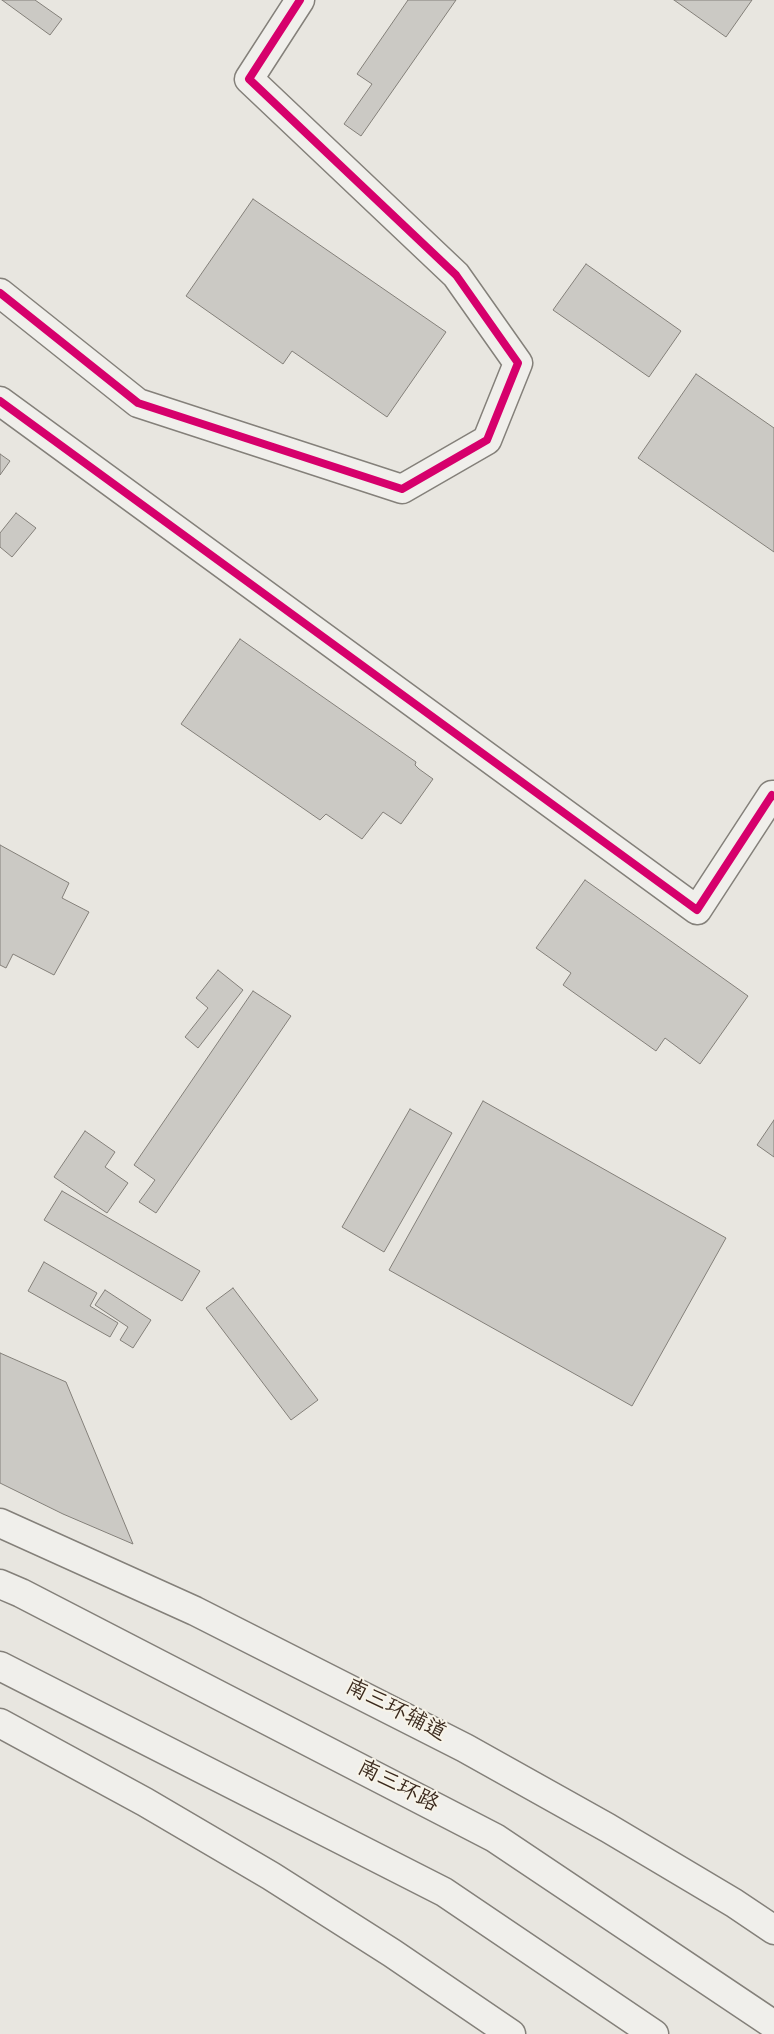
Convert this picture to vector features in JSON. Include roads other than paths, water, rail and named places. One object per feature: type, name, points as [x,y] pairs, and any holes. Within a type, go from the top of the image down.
[{"type":"main road","points":[[0,293],[138,402],[402,489],[487,440],[518,363],[456,274],[248,79],[300,0]]},
{"type":"main road","points":[[0,401],[697,910],[772,795],[774,796]]},
{"type":"main road","name":"南三环辅道","points":[[0,1523],[195,1611],[465,1748],[608,1828],[734,1903],[774,1930]]},
{"type":"main road","name":"南三环路","points":[[0,1584],[21,1593],[495,1838],[774,2025]]},
{"type":"main road","points":[[0,1666],[444,1892],[654,2034]]},
{"type":"main road","points":[[0,1723],[137,1798],[271,1876],[392,1953],[511,2034]]}]
